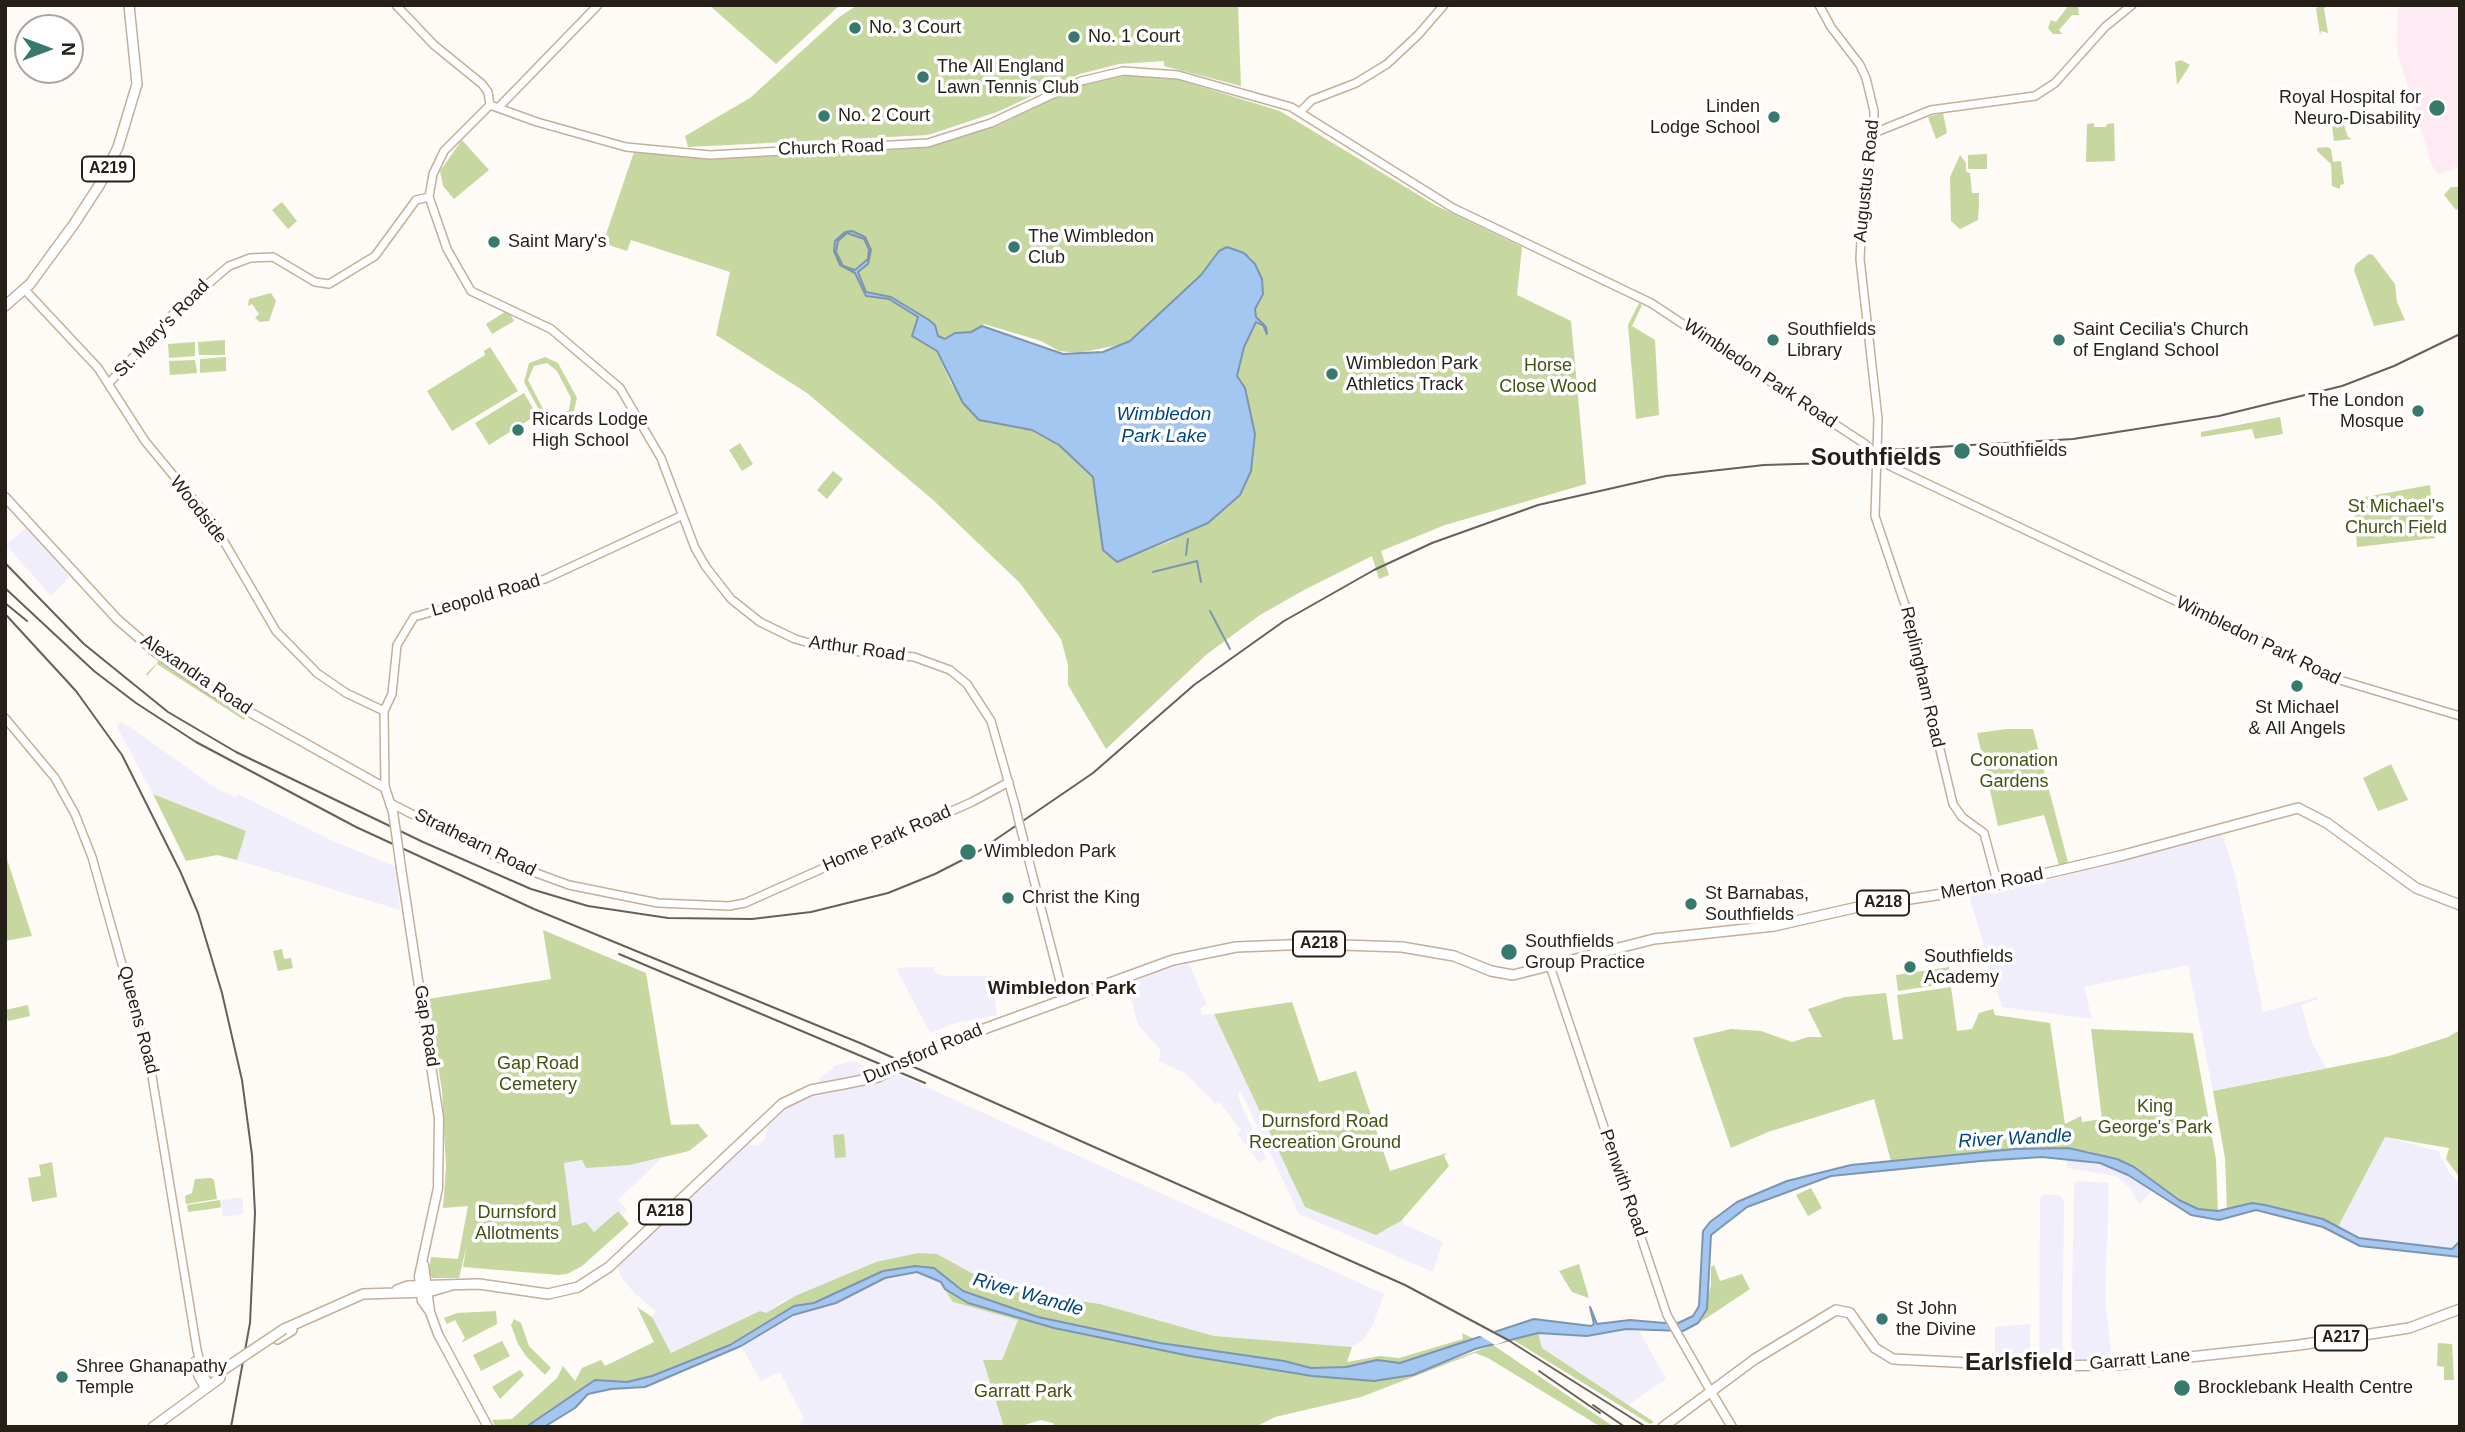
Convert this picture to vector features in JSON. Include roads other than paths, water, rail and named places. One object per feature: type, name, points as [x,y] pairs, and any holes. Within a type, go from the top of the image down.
[{"type":"main road","name":"A219","points":[[5,306],[23,290],[22,286],[30,280],[88,205],[118,147],[137,84],[129,5]]},
{"type":"main road","name":"Alexandra Road","points":[[5,497],[117,619],[155,652],[223,697],[385,788]]},
{"type":"main road","name":"Gap Road","points":[[385,788],[393,808],[439,1118],[438,1188],[424,1265],[424,1307],[430,1312],[453,1365],[488,1427]]},
{"type":"main road","name":"Merton Road","points":[[1496,972],[1516,975],[1652,940],[1774,926],[1858,907],[1998,885],[2298,808],[2327,823],[2416,888],[2460,905]]},
{"type":"main road","name":"Durnsford Road","points":[[423,1288],[493,1285],[548,1294],[579,1287],[609,1266],[782,1104],[811,1090],[878,1077],[964,1034],[1065,1001],[1173,960],[1251,945],[1402,947],[1454,956],[1496,972]]},
{"type":"main road","name":"A218","points":[[153,1427],[218,1376],[299,1324],[363,1294],[397,1290],[401,1293],[423,1288]]},
{"type":"main road","name":"Garratt Lane","points":[[1663,1427],[1803,1328],[1836,1310],[1850,1313],[1875,1348],[1893,1359],[2034,1366],[2117,1364],[2299,1345],[2409,1328],[2460,1309]]},
{"type":"main road","points":[[1710,1392],[1732,1427]]},
{"type":"street","points":[[396,5],[434,45],[488,92],[490,105],[444,151],[435,170],[429,197]]},
{"type":"street","points":[[499,107],[598,5]]},
{"type":"street","points":[[1300,112],[1312,100],[1356,83],[1387,64],[1444,5]]},
{"type":"street","name":"Augustus Road","points":[[1819,5],[1866,78],[1874,132],[1863,203],[1860,259],[1877,407],[1878,456]]},
{"type":"street","points":[[1874,132],[1931,110],[2035,96],[2049,88],[2105,27],[2132,5]]},
{"type":"street","name":"Church Road","points":[[490,105],[537,122],[626,147],[710,155],[928,143],[991,123],[1081,81],[1128,70],[1185,76],[1300,112]]},
{"type":"street","name":"Wimbledon Park Road","points":[[1300,112],[1453,208],[1651,303],[1890,466],[2312,665],[2333,678],[2460,716]]},
{"type":"street","name":"St. Mary's Road","points":[[109,383],[176,311],[229,266],[250,258],[273,257],[315,282],[329,284],[375,256],[416,200],[429,197]]},
{"type":"street","name":"Arthur Road","points":[[429,197],[447,249],[471,291],[551,329],[620,388],[661,458],[681,516],[706,567],[731,599],[760,622],[813,645],[932,661],[958,676],[978,699],[990,721],[1009,782],[1065,1001]]},
{"type":"street","name":"Woodside","points":[[23,290],[109,383],[145,441],[215,526],[276,631],[317,673],[346,693],[384,711]]},
{"type":"street","name":"Replingham Road","points":[[1878,456],[1875,516],[1905,603],[1951,800],[1962,817],[1984,832],[1998,885]]},
{"type":"street","name":"Leopold Road","points":[[385,788],[384,711],[392,694],[397,645],[414,617],[545,579],[681,516]]},
{"type":"street","name":"Queens Road","points":[[5,718],[34,749],[60,786],[80,825],[95,869],[155,1086],[197,1350],[206,1385]]},
{"type":"street","name":"Home Park Road","points":[[764,893],[972,802],[1009,782]]},
{"type":"street","name":"Strathearn Road","points":[[393,808],[509,863],[591,891],[658,903],[708,906],[734,905],[764,893]]},
{"type":"street","name":"Penwith Road","points":[[1550,966],[1671,1322],[1710,1392]]},
{"type":"water","name":"Wimbledon Park Lake","points":[[852,231],[865,237],[871,250],[868,264],[858,272],[866,292],[891,297],[929,320],[935,325],[938,336],[945,339],[955,333],[971,332],[982,326],[1063,354],[1103,352],[1130,341],[1201,275],[1219,251],[1227,247],[1244,253],[1255,264],[1262,279],[1263,294],[1255,309],[1256,317],[1266,327],[1267,334],[1263,326],[1256,322],[1244,347],[1237,376],[1245,388],[1255,434],[1251,471],[1240,495],[1208,523],[1117,562],[1103,550],[1093,477],[1059,445],[1032,430],[979,420],[963,403],[937,351],[912,336],[918,317],[889,299],[866,296],[855,273],[840,265],[834,251],[835,241],[845,232]],"holes":[[[847,233],[864,239],[869,249],[868,259],[855,270],[843,266],[836,252],[838,241]]]},
{"type":"water","points":[[2068,1148],[2117,1159],[2134,1167],[2179,1200],[2198,1209],[2218,1211],[2252,1203],[2265,1205],[2323,1219],[2359,1238],[2452,1249],[2460,1241],[2460,1257],[2360,1246],[2323,1227],[2256,1210],[2219,1220],[2191,1215],[2128,1175],[2100,1163],[2042,1157],[1981,1161],[1831,1176],[1747,1207],[1711,1235],[1707,1309],[1698,1323],[1683,1331],[1626,1329],[1587,1336],[1538,1333],[1475,1349],[1413,1375],[1374,1381],[1312,1376],[1190,1356],[1054,1328],[968,1303],[945,1289],[941,1282],[917,1272],[885,1278],[836,1303],[793,1315],[741,1346],[645,1387],[611,1389],[588,1394],[575,1408],[544,1427],[526,1427],[595,1380],[627,1382],[652,1376],[730,1345],[794,1306],[814,1303],[883,1271],[915,1266],[934,1268],[963,1291],[1038,1317],[1160,1343],[1284,1361],[1311,1368],[1346,1367],[1377,1360],[1400,1363],[1534,1319],[1591,1326],[1594,1324],[1590,1307],[1597,1324],[1630,1320],[1676,1324],[1693,1316],[1699,1306],[1703,1231],[1710,1222],[1737,1202],[1787,1181],[1851,1165],[2015,1149]]},
{"type":"waterway","points":[[1186,555],[1188,539]]},
{"type":"waterway","points":[[1153,572],[1197,561],[1201,582]]},
{"type":"waterway","points":[[1210,611],[1230,649]]},
{"type":"railway","points":[[1887,450],[2073,439],[2219,416],[2342,386],[2394,366],[2460,334]]},
{"type":"railway","points":[[5,563],[84,644],[168,712],[236,752],[423,842],[531,889],[588,906],[668,918],[752,919],[811,912],[888,893],[935,874],[976,853],[1093,773],[1194,685],[1284,621],[1374,570],[1432,543],[1538,505],[1666,476],[1764,465],[1864,462]]},
{"type":"railway","points":[[5,588],[94,671],[136,703],[196,742],[356,827],[534,909],[860,1043],[1405,1285],[1508,1340],[1646,1427]]},
{"type":"railway","points":[[5,603],[27,621]]},
{"type":"railway","points":[[7,616],[76,691],[122,755],[198,913],[222,993],[242,1080],[252,1155],[255,1213],[250,1323],[231,1427]]},
{"type":"railway","points":[[619,954],[925,1083]]},
{"type":"railway","points":[[1539,1371],[1600,1413]]},
{"type":"railway","points":[[1593,1405],[1625,1427]]},
{"type":"place","name":"No. 3 Court","points":[[855,28]]},
{"type":"place","name":"No. 1 Court","points":[[1074,37]]},
{"type":"place","name":"The All England Lawn Tennis Club","points":[[923,77]]},
{"type":"place","name":"Royal Hospital for Neuro-Disability","points":[[2437,108]]},
{"type":"place","name":"No. 2 Court","points":[[824,116]]},
{"type":"place","name":"Linden Lodge School","points":[[1774,117]]},
{"type":"place","name":"Saint Mary's","points":[[494,242]]},
{"type":"place","name":"The Wimbledon Club","points":[[1014,247]]},
{"type":"place","name":"Southfields Library","points":[[1773,340]]},
{"type":"place","name":"Saint Cecilia's Church of England School","points":[[2059,340]]},
{"type":"place","name":"Wimbledon Park Athletics Track","points":[[1332,374]]},
{"type":"place","name":"The London Mosque","points":[[2418,411]]},
{"type":"place","name":"Ricards Lodge High School","points":[[518,430]]},
{"type":"place","name":"Southfields","points":[[1962,451]]},
{"type":"place","name":"St Michael & All Angels","points":[[2297,686]]},
{"type":"place","name":"Wimbledon Park","points":[[968,852]]},
{"type":"place","name":"Christ the King","points":[[1008,898]]},
{"type":"place","name":"St Barnabas, Southfields","points":[[1691,904]]},
{"type":"place","name":"Southfields Group Practice","points":[[1509,952]]},
{"type":"place","name":"Southfields Academy","points":[[1910,967]]},
{"type":"place","name":"St John the Divine","points":[[1882,1319]]},
{"type":"place","name":"Shree Ghanapathy Temple","points":[[62,1377]]},
{"type":"place","name":"Brocklebank Health Centre","points":[[2182,1388]]},
{"type":"district","name":"Southfields","points":[[1876,458]]},
{"type":"district","name":"Wimbledon Park","points":[[1062,989]]},
{"type":"district","name":"Earlsfield","points":[[2019,1363]]},
{"type":"park label","name":"Horse Close Wood","points":[[1548,376]]},
{"type":"park label","name":"St Michael's Church Field","points":[[2396,517]]},
{"type":"park label","name":"Coronation Gardens","points":[[2014,771]]},
{"type":"park label","name":"Gap Road Cemetery","points":[[538,1074]]},
{"type":"park label","name":"King George's Park","points":[[2155,1117]]},
{"type":"park label","name":"Durnsford Road Recreation Ground","points":[[1325,1132]]},
{"type":"park label","name":"Durnsford Allotments","points":[[517,1223]]},
{"type":"park label","name":"Garratt Park","points":[[1023,1392]]},
{"type":"water label","name":"River Wandle","points":[[2015,1139]]},
{"type":"water label","name":"River Wandle","points":[[1028,1295]]}]
